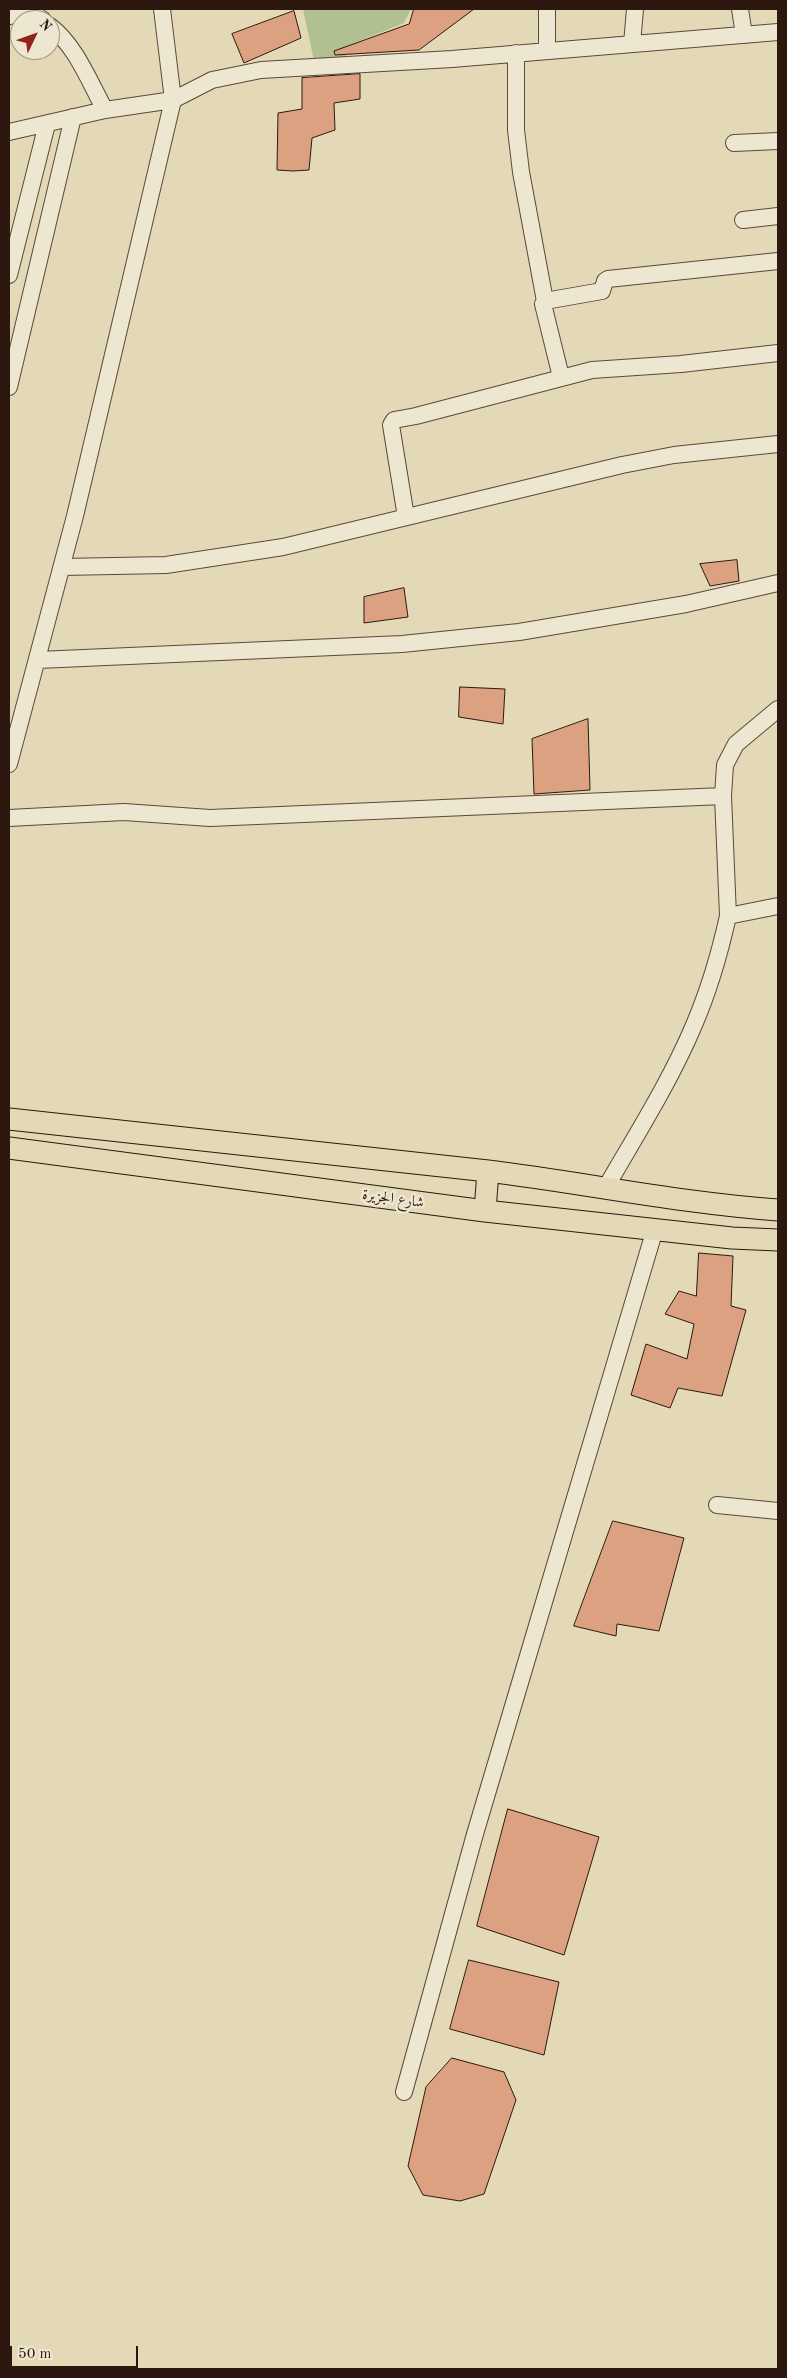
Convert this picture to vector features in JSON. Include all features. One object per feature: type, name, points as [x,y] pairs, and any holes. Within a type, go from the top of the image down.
[{"type":"main road","points":[[9,1119],[548,1178],[669,1200],[778,1210]]},
{"type":"main road","name":"شارع الجزيرة","points":[[9,1148],[485,1211],[732,1238],[778,1240]]},
{"type":"main road","points":[[485,1211],[488,1171]]},
{"type":"street","points":[[9,764],[62,567],[173,100],[162,9]]},
{"type":"street","points":[[547,9],[547,51]]},
{"type":"street","points":[[632,44],[635,9]]},
{"type":"street","points":[[740,9],[744,35]]},
{"type":"street","points":[[9,132],[104,110],[173,100],[212,80],[262,70],[547,51],[778,32]]},
{"type":"street","points":[[60,35],[75,56],[104,110]]},
{"type":"street","points":[[516,53],[516,130],[521,172],[545,301],[543,304],[561,377]]},
{"type":"street","points":[[9,387],[73,117]]},
{"type":"street","points":[[9,275],[47,124]]},
{"type":"street","points":[[734,143],[778,141]]},
{"type":"street","points":[[743,220],[778,216]]},
{"type":"street","points":[[545,301],[602,291],[608,279],[778,261]]},
{"type":"street","points":[[406,517],[396,470],[391,422],[592,370],[681,364],[778,353]]},
{"type":"street","points":[[62,567],[166,565],[283,547],[622,465],[674,456],[778,444]]},
{"type":"street","points":[[38,660],[421,642],[519,632],[686,604],[778,583]]},
{"type":"street","points":[[605,1189],[638,1134],[694,1025],[708,986],[728,916],[723,796],[725,765],[736,744],[778,709]]},
{"type":"street","points":[[9,818],[124,812],[210,818],[723,796]]},
{"type":"street","points":[[728,916],[778,906]]},
{"type":"street","points":[[404,2092],[474,1834],[655,1229]]},
{"type":"street","points":[[717,1505],[778,1511]]},
{"type":"green space","points":[[303,9],[411,9],[404,23],[345,47],[346,57],[314,61]]},
{"type":"building","points":[[414,9],[474,9],[419,50],[335,55],[334,51],[409,24]]},
{"type":"building","points":[[294,11],[301,38],[244,63],[232,34]]},
{"type":"building","points":[[360,74],[360,99],[334,103],[335,130],[312,138],[309,170],[277,170],[278,113],[302,109],[302,78]]},
{"type":"building","points":[[737,560],[739,581],[710,586],[700,564]]},
{"type":"building","points":[[404,588],[408,617],[364,623],[364,597]]},
{"type":"building","points":[[460,687],[505,689],[503,724],[459,717]]},
{"type":"building","points":[[588,719],[590,790],[534,794],[532,739]]},
{"type":"building","points":[[699,1253],[733,1256],[731,1306],[746,1310],[722,1396],[678,1388],[670,1408],[631,1395],[646,1344],[687,1359],[694,1324],[665,1314],[679,1291],[696,1296]]},
{"type":"building","points":[[613,1521],[684,1538],[659,1631],[617,1624],[616,1636],[574,1626]]},
{"type":"building","points":[[508,1809],[599,1837],[564,1955],[477,1926]]},
{"type":"building","points":[[469,1960],[559,1982],[544,2055],[450,2029]]},
{"type":"building","points":[[452,2058],[504,2072],[516,2100],[484,2194],[460,2201],[423,2195],[408,2166],[426,2087]]}]
